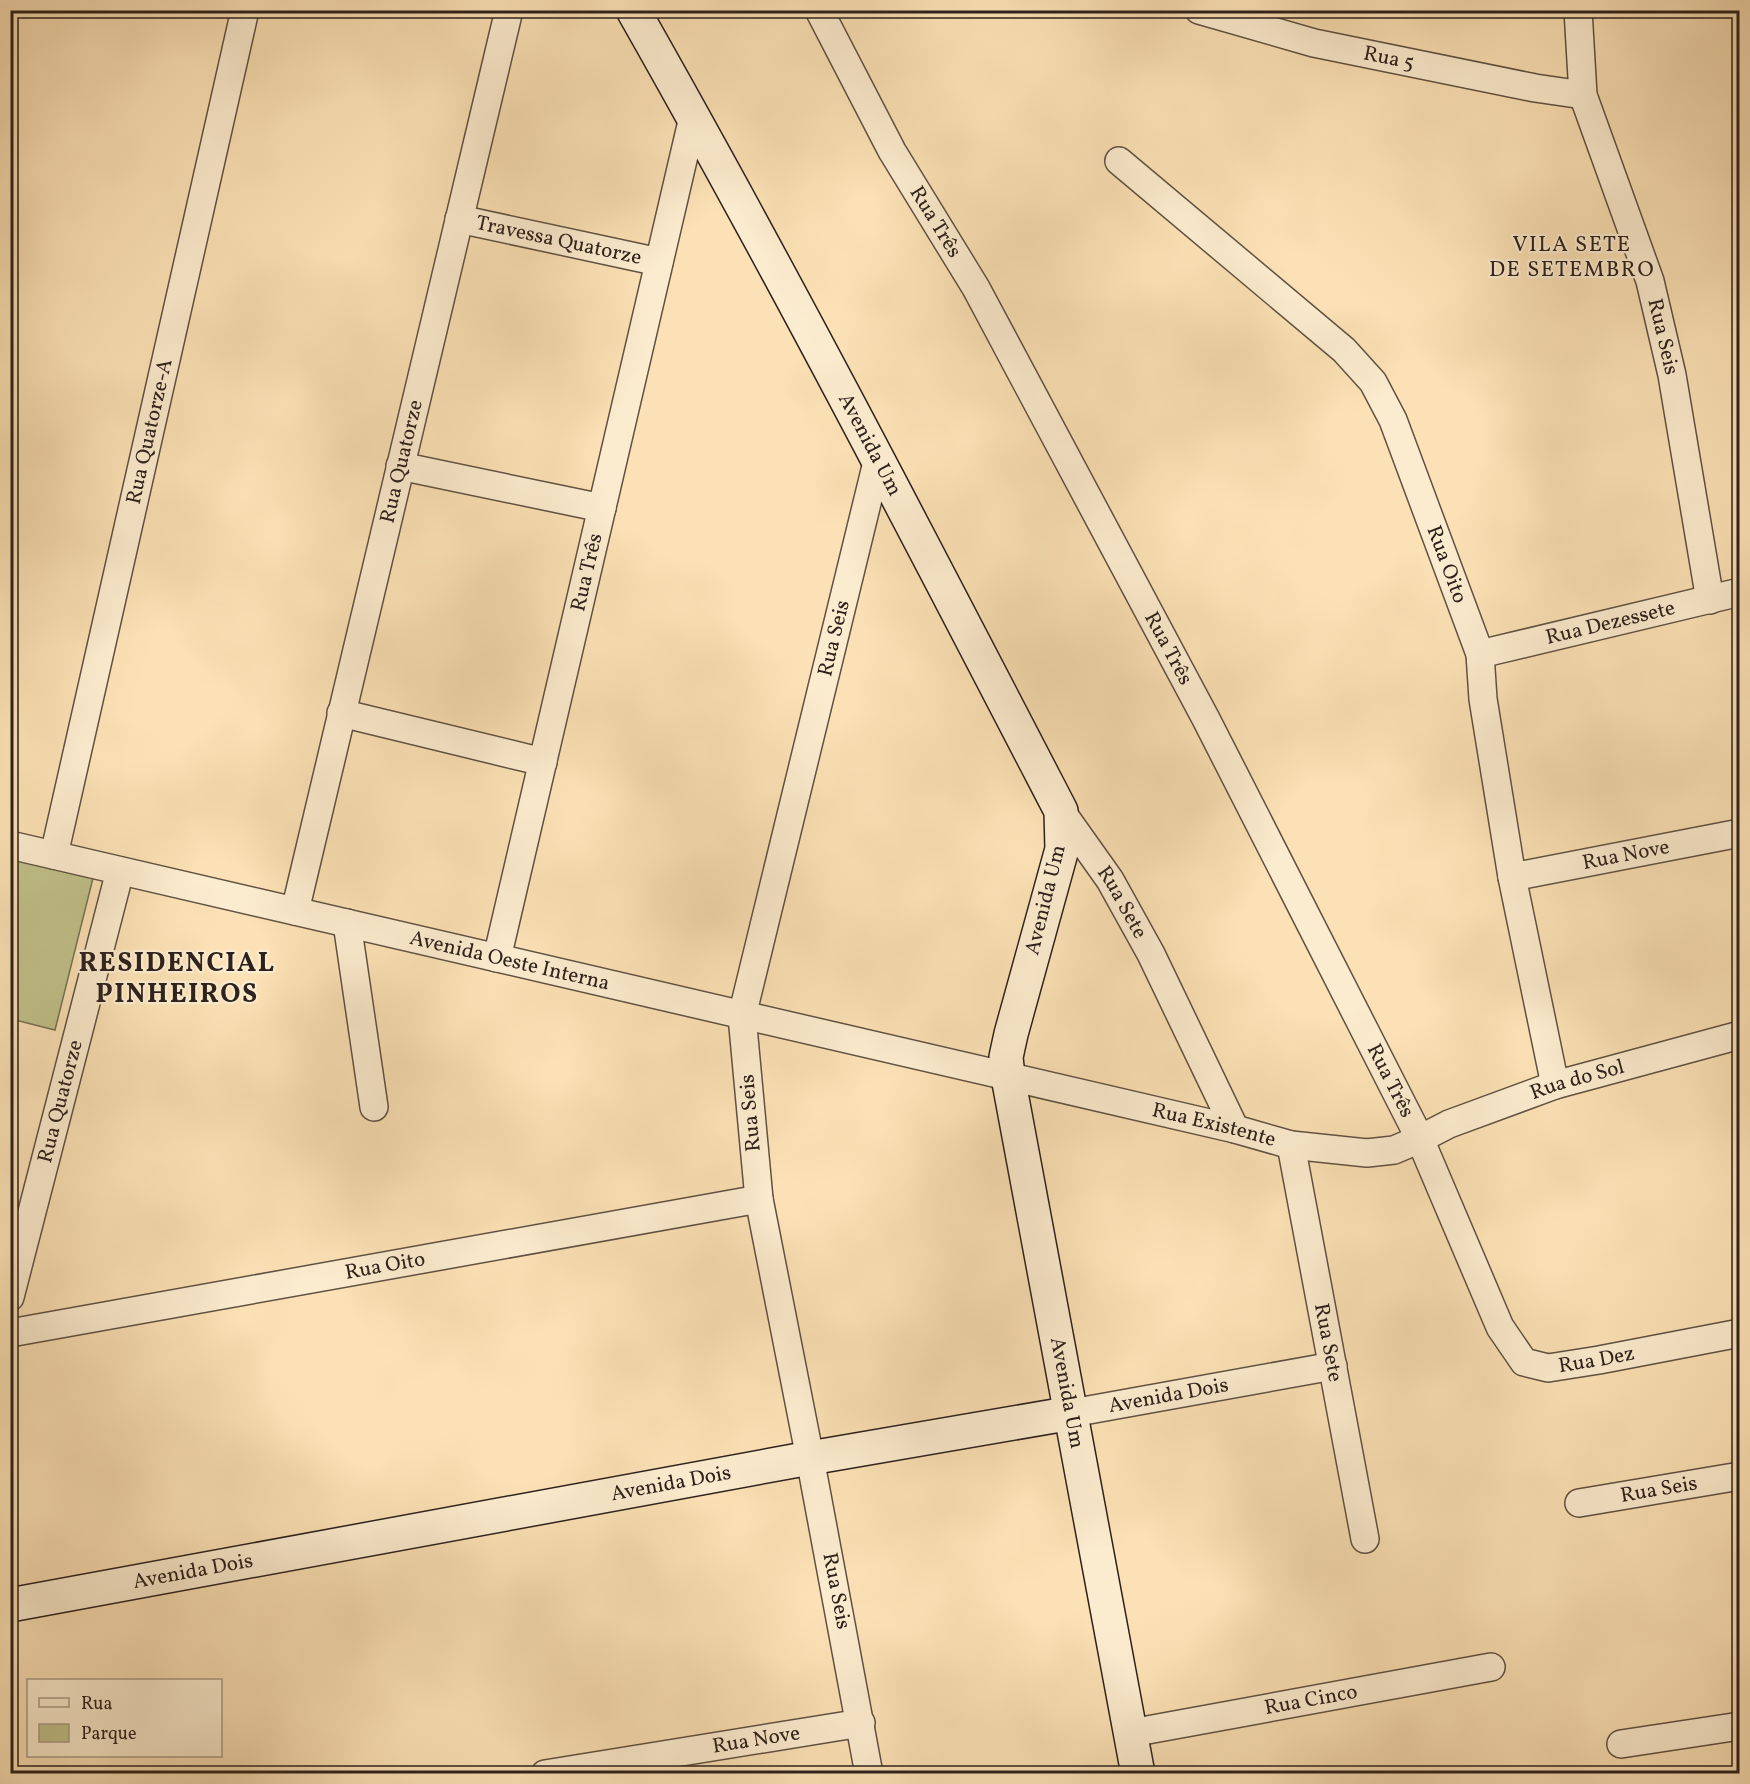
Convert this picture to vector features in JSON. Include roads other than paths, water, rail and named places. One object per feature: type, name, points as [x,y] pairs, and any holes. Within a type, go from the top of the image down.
[{"type":"street","name":"Rua Quatorze-A","points":[[54,855],[245,10]]},
{"type":"street","name":"Rua Quatorze","points":[[295,911],[509,10]]},
{"type":"street","name":"Avenida Um","points":[[633,10],[879,458],[1061,812],[1062,849],[1006,1057],[1138,1773]]},
{"type":"street","name":"Rua Três","points":[[819,10],[892,151],[976,288],[1200,709],[1420,1140],[1488,1300]]},
{"type":"street","name":"Rua 5","points":[[1199,10],[1314,43],[1583,95]]},
{"type":"street","name":"Rua Seis","points":[[1578,10],[1583,95],[1650,281],[1672,375],[1710,600]]},
{"type":"street","name":"Rua Três","points":[[497,958],[693,117]]},
{"type":"street","name":"Rua Oito","points":[[1119,161],[1344,350],[1373,382],[1393,420],[1480,654],[1483,699],[1512,878],[1555,1085]]},
{"type":"street","name":"Travessa Quatorze","points":[[459,219],[659,262]]},
{"type":"street","name":"Rua Seis","points":[[869,1773],[759,1199],[742,1016],[879,458]]},
{"type":"street","points":[[400,466],[602,508]]},
{"type":"street","name":"Rua Dezessete","points":[[1480,654],[1740,592]]},
{"type":"street","points":[[341,713],[543,762]]},
{"type":"street","name":"Rua Sete","points":[[1061,812],[1110,880],[1151,954],[1235,1129]]},
{"type":"street","name":"Rua Nove","points":[[1512,878],[1740,833]]},
{"type":"street","name":"Avenida Oeste Interna","points":[[10,845],[1008,1077]]},
{"type":"street","name":"Rua Quatorze","points":[[10,1298],[120,871]]},
{"type":"street","points":[[347,923],[374,1107]]},
{"type":"street","name":"Rua do Sol","points":[[1420,1140],[1449,1124],[1555,1085],[1740,1035]]},
{"type":"street","name":"Rua Existente","points":[[1008,1077],[1235,1129],[1290,1145],[1367,1153],[1394,1150],[1420,1140]]},
{"type":"street","name":"Rua Sete","points":[[1290,1145],[1365,1539]]},
{"type":"street","name":"Rua Oito","points":[[10,1333],[759,1199]]},
{"type":"street","name":"Rua Dez","points":[[1488,1300],[1500,1327],[1524,1362],[1548,1368],[1740,1333]]},
{"type":"street","name":"Avenida Dois","points":[[10,1605],[810,1458],[1332,1366]]},
{"type":"street","name":"Rua Seis","points":[[1579,1503],[1740,1476]]},
{"type":"street","name":"Rua Cinco","points":[[1131,1733],[1491,1667]]},
{"type":"street","name":"Rua Nove","points":[[545,1773],[861,1723]]},
{"type":"street","points":[[1622,1744],[1740,1726]]},
{"type":"district","name":"VILA SETE DE SETEMBRO","points":[[1572,258]]},
{"type":"district","name":"RESIDENCIAL PINHEIROS","points":[[177,980]]}]
